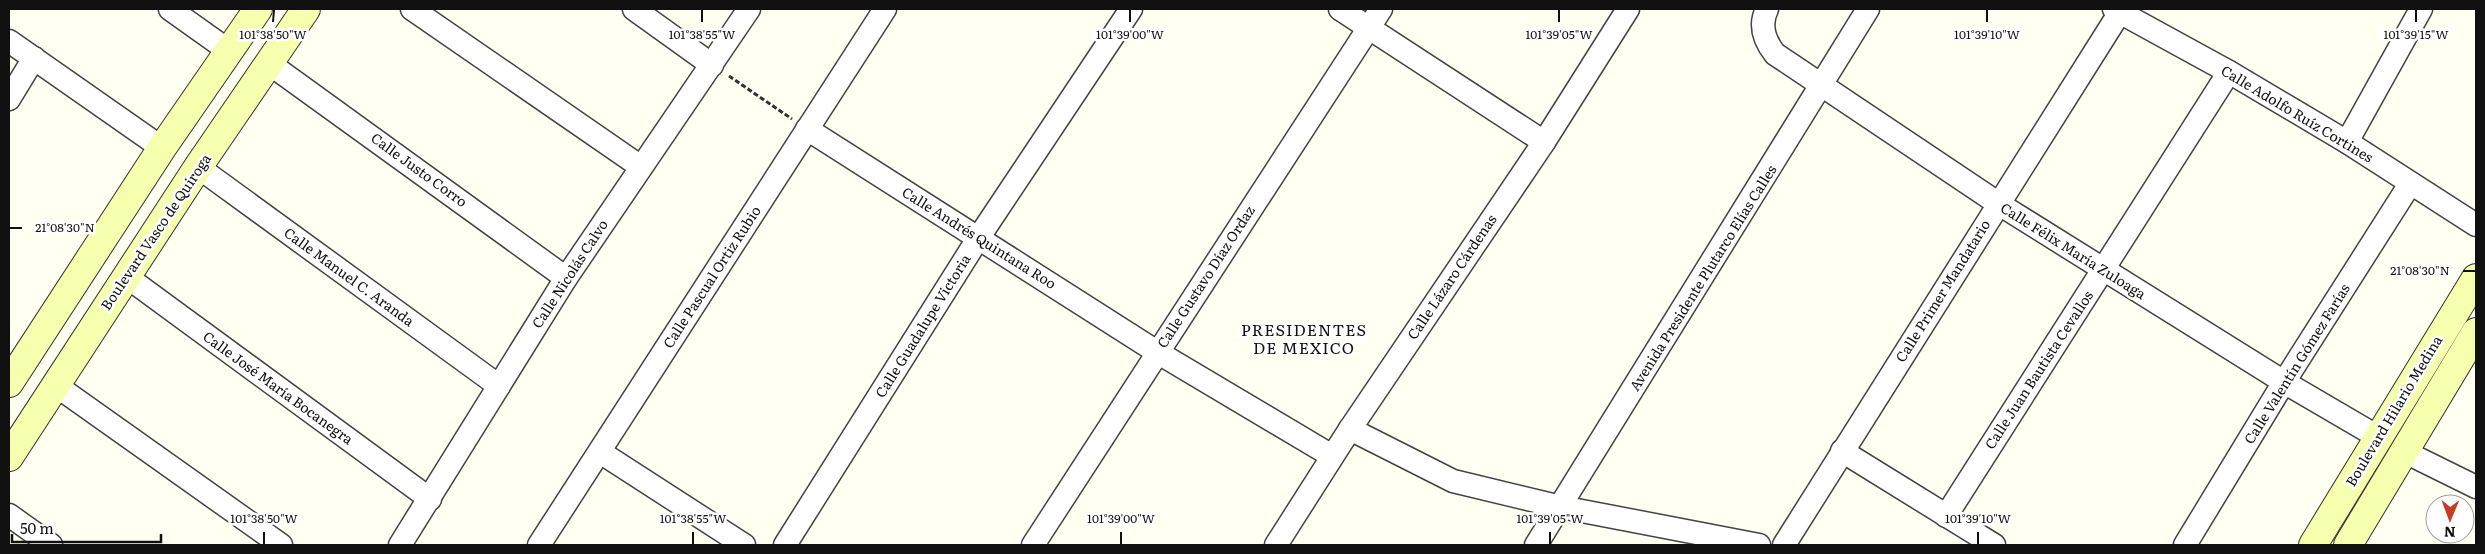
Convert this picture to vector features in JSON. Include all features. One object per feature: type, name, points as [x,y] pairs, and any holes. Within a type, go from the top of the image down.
[{"type":"street","points":[[170,9],[229,50]]},
{"type":"street","points":[[9,383],[162,148],[258,9]]},
{"type":"street","name":"Boulevard Vasco de Quiroga","points":[[9,457],[54,384],[127,277],[198,167],[306,9]]},
{"type":"street","points":[[412,9],[641,167]]},
{"type":"street","points":[[634,9],[712,64]]},
{"type":"street","name":"Calle Nicolás Calvo","points":[[400,545],[566,278],[749,9]]},
{"type":"street","name":"Calle Pascual Ortiz Rubio","points":[[539,545],[885,9]]},
{"type":"street","name":"Calle Guadalupe Victoria","points":[[785,545],[979,237],[1131,9]]},
{"type":"street","points":[[1340,9],[1544,142]]},
{"type":"street","name":"Calle Gustavo Díaz Ordaz","points":[[1034,545],[1157,352],[1381,9]]},
{"type":"street","name":"Calle Lázaro Cárdenas","points":[[1276,545],[1350,428],[1544,142],[1628,9]]},
{"type":"street","name":"Calle Félix María Zuloaga","points":[[1767,9],[1764,37],[1775,54],[1998,204],[2284,382],[2378,437]]},
{"type":"street","name":"Avenida Presidente Plutarco Elías Calles","points":[[1536,545],[1868,9]]},
{"type":"street","points":[[2347,142],[2421,9]]},
{"type":"street","name":"Calle Adolfo Ruíz Cortines","points":[[2117,10],[2229,72],[2347,142],[2476,225]]},
{"type":"street","name":"Calle Primer Mandatario","points":[[1784,545],[2117,10]]},
{"type":"street","points":[[9,41],[162,148]]},
{"type":"street","points":[[9,99],[34,58]]},
{"type":"street","name":"Calle Justo Corro","points":[[270,64],[566,278]]},
{"type":"street","name":"Calle Juan Bautista Cevallos","points":[[1946,516],[2229,72]]},
{"type":"street","name":"Calle Andrés Quintana Roo","points":[[807,129],[1157,352],[1332,456]]},
{"type":"street","name":"Calle Manuel C. Aranda","points":[[198,167],[499,386]]},
{"type":"street","name":"Calle Valentín Gómez Farías","points":[[2185,545],[2284,382],[2410,184]]},
{"type":"street","name":"Calle José María Bocanegra","points":[[127,277],[430,499]]},
{"type":"street","name":"Boulevard Hilario Medina","points":[[2312,545],[2476,278]]},
{"type":"street","points":[[2348,545],[2476,332]]},
{"type":"street","points":[[54,384],[281,545]]},
{"type":"street","points":[[1350,428],[1453,481],[1561,507],[1759,545]]},
{"type":"street","points":[[1842,451],[1994,545]]},
{"type":"street","points":[[600,452],[744,545]]},
{"type":"street","points":[[2404,452],[2476,487]]},
{"type":"street","points":[[9,515],[51,545]]},
{"type":"path","points":[[712,64],[807,129]]},
{"type":"district","name":"PRESIDENTES DE MEXICO","points":[[1304,339]]}]
